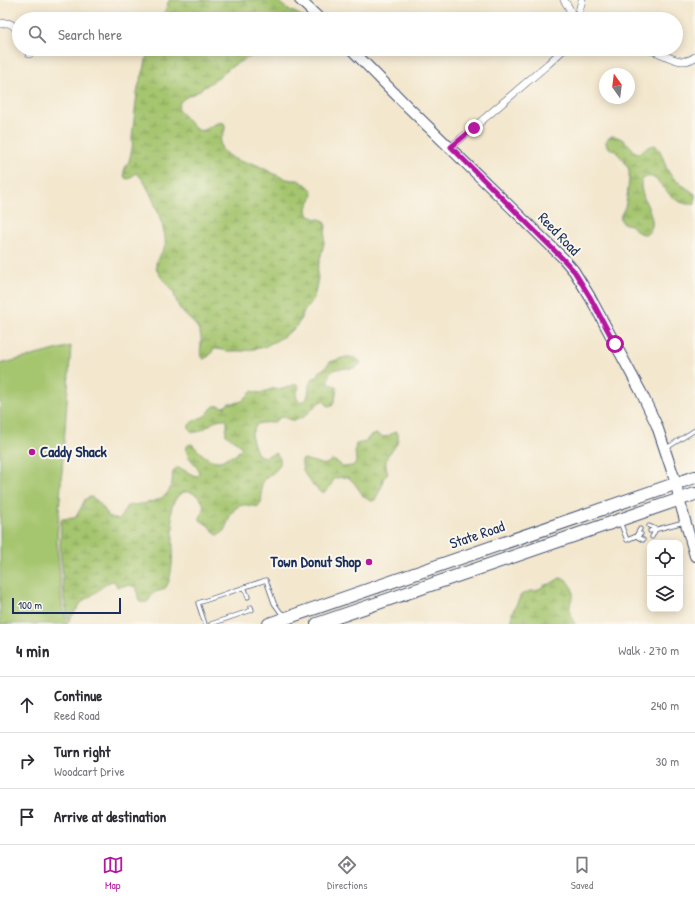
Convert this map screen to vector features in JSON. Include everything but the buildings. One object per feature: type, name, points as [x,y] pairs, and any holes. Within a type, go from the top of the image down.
[{"type":"main road","name":"State Road","points":[[269,624],[695,477]]},
{"type":"main road","points":[[317,624],[695,494]]},
{"type":"street","points":[[300,0],[313,12]]},
{"type":"street","points":[[564,0],[571,12]]},
{"type":"street","points":[[578,12],[582,0]]},
{"type":"street","points":[[0,24],[10,23],[12,25]]},
{"type":"street","name":"Reed Road","points":[[358,56],[574,271],[590,297],[657,426],[676,484],[695,556]]},
{"type":"street","points":[[451,147],[557,56]]},
{"type":"street","points":[[666,56],[684,62],[692,60],[695,57]]},
{"type":"lane","points":[[665,449],[695,430]]},
{"type":"lane","points":[[619,519],[627,540],[641,534]]},
{"type":"lane","points":[[650,531],[685,522]]},
{"type":"lane","points":[[649,526],[656,529]]},
{"type":"lane","points":[[636,536],[640,529]]},
{"type":"lane","points":[[652,537],[656,529]]},
{"type":"lane","points":[[636,536],[643,540]]},
{"type":"lane","points":[[205,624],[198,603],[266,580],[274,603],[281,613],[296,615]]},
{"type":"lane","points":[[244,587],[248,597]]},
{"type":"lane","points":[[211,624],[252,610],[251,607]]},
{"type":"lane","points":[[227,619],[227,624]]},
{"type":"green space","points":[[169,0],[277,0],[287,9],[293,12],[164,12]]},
{"type":"green space","points":[[147,56],[251,56],[232,66],[197,92],[187,96],[179,104],[179,110],[196,129],[203,130],[216,124],[224,123],[225,129],[220,142],[222,149],[229,156],[246,163],[257,165],[286,179],[298,180],[312,190],[313,195],[307,208],[308,215],[323,220],[326,226],[324,243],[317,271],[318,278],[314,298],[294,329],[264,347],[243,351],[214,349],[209,356],[204,359],[201,357],[201,336],[198,329],[181,311],[172,290],[156,268],[157,259],[165,245],[165,239],[156,206],[141,177],[136,173],[128,179],[125,178],[124,173],[132,149],[137,91]]},
{"type":"green space","points":[[612,136],[623,140],[634,151],[639,153],[650,146],[655,145],[658,147],[666,168],[671,175],[695,194],[695,204],[680,202],[668,193],[655,179],[652,177],[647,177],[641,182],[641,187],[651,215],[652,225],[650,230],[647,234],[643,234],[636,231],[632,226],[623,223],[621,214],[627,199],[629,170],[627,165],[606,143]]},
{"type":"green space","name":"Caddy Shack","points":[[71,346],[57,540],[62,604],[68,624],[0,624],[0,364]]},
{"type":"green space","points":[[346,357],[354,358],[361,362],[355,368],[336,369],[329,375],[328,382],[337,388],[335,400],[332,406],[328,406],[324,401],[321,401],[308,414],[300,419],[291,420],[281,417],[274,422],[257,424],[251,435],[257,453],[266,457],[276,453],[280,458],[279,466],[264,480],[262,484],[261,501],[259,506],[238,506],[232,512],[225,529],[221,534],[217,535],[209,526],[200,520],[203,503],[199,497],[190,492],[183,492],[177,497],[171,509],[173,527],[172,558],[169,582],[166,587],[151,596],[148,602],[140,602],[134,587],[129,585],[117,587],[115,582],[110,582],[83,601],[69,621],[64,600],[60,546],[62,519],[75,518],[85,499],[91,497],[99,503],[109,517],[117,519],[121,517],[127,506],[147,503],[160,499],[170,490],[173,473],[176,468],[182,469],[197,476],[199,474],[196,466],[188,456],[186,449],[188,445],[192,444],[204,456],[215,461],[223,460],[229,456],[234,456],[242,448],[237,442],[226,435],[226,419],[217,420],[204,429],[196,432],[190,430],[189,427],[192,423],[206,415],[216,406],[224,407],[229,403],[242,401],[252,391],[260,393],[275,388],[283,389],[296,384],[299,388],[296,394],[297,399],[300,402],[303,401],[308,396],[309,385],[312,379],[317,377],[320,371],[330,362]]},
{"type":"green space","points":[[396,431],[398,433],[397,443],[387,456],[386,460],[388,474],[383,479],[382,486],[375,500],[371,501],[364,497],[348,477],[335,478],[328,489],[321,493],[305,474],[302,460],[305,459],[324,464],[332,460],[339,463],[343,467],[352,466],[356,463],[356,444],[365,442],[370,436],[376,434],[386,436]]},
{"type":"green space","points":[[560,578],[566,580],[572,587],[573,596],[570,608],[575,624],[512,624],[512,613],[521,595],[530,591],[536,591]]},
{"type":"place","name":"Caddy Shack","points":[[32,452]]},
{"type":"place","name":"Town Donut Shop","points":[[369,562]]},
{"type":"route","points":[[474,128],[451,147],[574,271],[590,297],[615,344]]}]
